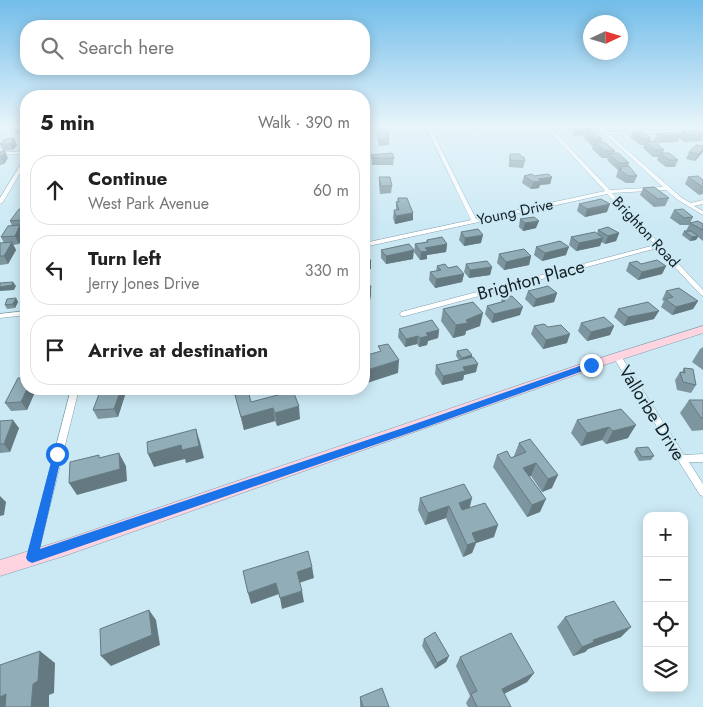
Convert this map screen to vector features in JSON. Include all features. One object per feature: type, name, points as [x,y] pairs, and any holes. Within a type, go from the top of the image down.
[{"type":"main road","points":[[0,568],[421,426],[591,365],[618,358],[703,329]]},
{"type":"street","points":[[444,160],[474,221]]},
{"type":"street","name":"Brighton Road","points":[[579,160],[703,294]]},
{"type":"street","points":[[636,160],[668,188],[703,213]]},
{"type":"street","points":[[0,202],[20,170]]},
{"type":"street","name":"Young Drive","points":[[370,244],[609,192],[668,188]]},
{"type":"street","points":[[690,205],[703,202]]},
{"type":"street","name":"Brighton Place","points":[[403,314],[659,246]]},
{"type":"street","points":[[0,316],[20,314]]},
{"type":"street","name":"Vallorbe Drive","points":[[618,358],[703,492]]},
{"type":"street","points":[[32,558],[73,395]]},
{"type":"street","points":[[681,458],[703,458]]},
{"type":"building","points":[[616,160],[626,160],[629,163],[619,163]]},
{"type":"building","points":[[629,166],[637,176],[628,176],[619,169],[622,169],[619,167]]},
{"type":"building","points":[[532,174],[534,176],[548,174],[552,177],[538,179],[541,181],[533,182],[524,176]]},
{"type":"building","points":[[698,176],[703,180],[703,187],[688,177]]},
{"type":"building","points":[[379,177],[390,177],[392,186],[381,186]]},
{"type":"building","points":[[654,187],[669,198],[658,199],[643,188]]},
{"type":"building","points":[[398,198],[407,198],[413,213],[396,216],[394,210],[399,210],[396,202],[399,202]]},
{"type":"building","points":[[601,199],[610,204],[587,209],[579,204]]},
{"type":"building","points":[[19,209],[20,209],[20,220],[10,221]]},
{"type":"building","points":[[683,209],[693,217],[684,218],[674,210]]},
{"type":"building","points":[[534,217],[539,221],[525,223],[520,219]]},
{"type":"building","points":[[698,221],[703,224],[703,230],[690,223]]},
{"type":"building","points":[[20,225],[15,236],[1,237],[8,226]]},
{"type":"building","points":[[608,227],[619,233],[608,236],[598,230]]},
{"type":"building","points":[[478,229],[483,235],[465,238],[461,232]]},
{"type":"building","points":[[684,231],[691,231],[698,236],[692,237]]},
{"type":"building","points":[[595,232],[603,238],[579,243],[571,237]]},
{"type":"building","points":[[442,237],[447,244],[425,248],[428,251],[421,252],[415,244],[428,242],[427,240]]},
{"type":"building","points":[[560,241],[569,247],[545,253],[536,247]]},
{"type":"building","points":[[12,242],[4,256],[0,256],[0,243]]},
{"type":"building","points":[[409,244],[414,250],[386,256],[381,250]]},
{"type":"building","points":[[524,249],[531,256],[506,262],[499,254]]},
{"type":"building","points":[[657,260],[666,266],[642,272],[629,263],[637,261],[641,264]]},
{"type":"building","points":[[487,261],[492,267],[470,270],[466,264]]},
{"type":"building","points":[[445,264],[448,268],[457,266],[464,274],[436,279],[430,272],[441,270],[437,266]]},
{"type":"building","points":[[13,282],[12,285],[0,287],[0,283]]},
{"type":"building","points":[[548,286],[557,293],[536,299],[528,291]]},
{"type":"building","points":[[679,288],[698,301],[676,307],[665,299],[673,297],[666,291]]},
{"type":"building","points":[[512,296],[523,307],[494,314],[487,306],[505,301],[502,298]]},
{"type":"building","points":[[16,298],[13,304],[5,305],[7,299]]},
{"type":"building","points":[[473,302],[483,313],[466,320],[468,323],[456,325],[443,309]]},
{"type":"building","points":[[648,302],[659,311],[628,317],[618,309]]},
{"type":"building","points":[[604,317],[614,326],[591,332],[581,323]]},
{"type":"building","points":[[432,320],[439,330],[426,333],[428,336],[406,339],[399,329]]},
{"type":"building","points":[[544,324],[548,327],[561,325],[570,334],[546,340],[534,326]]},
{"type":"building","points":[[388,344],[399,360],[370,369],[370,354],[381,351],[378,346]]},
{"type":"building","points":[[467,349],[472,355],[462,358],[457,351]]},
{"type":"building","points":[[473,357],[478,364],[463,367],[465,371],[443,376],[436,365]]},
{"type":"building","points":[[684,368],[693,369],[696,385],[683,382],[680,372],[685,373]]},
{"type":"building","points":[[18,378],[20,378],[20,395],[24,395],[21,402],[5,403]]},
{"type":"building","points":[[99,395],[119,395],[114,409],[93,410]]},
{"type":"building","points":[[235,395],[249,395],[251,402],[278,395],[295,395],[299,406],[275,413],[273,408],[241,417]]},
{"type":"building","points":[[689,400],[703,400],[703,418],[701,418]]},
{"type":"building","points":[[621,409],[636,425],[613,431],[609,427],[587,433],[577,420]]},
{"type":"building","points":[[13,420],[4,444],[0,444],[0,421]]},
{"type":"building","points":[[196,429],[199,446],[182,450],[181,445],[148,454],[147,442]]},
{"type":"building","points":[[530,439],[558,475],[548,479],[536,463],[523,468],[546,499],[532,505],[497,455],[507,451],[511,458],[526,452],[519,443]]},
{"type":"building","points":[[648,447],[654,456],[642,457],[636,448]]},
{"type":"building","points":[[119,453],[120,469],[69,483],[70,462],[99,455],[99,458]]},
{"type":"building","points":[[464,484],[472,498],[459,503],[462,510],[485,503],[498,525],[472,533],[476,542],[467,545],[449,506],[428,513],[420,498]]},
{"type":"building","points":[[308,551],[312,567],[297,572],[302,591],[280,598],[276,583],[248,593],[243,571]]},
{"type":"building","points":[[614,601],[631,627],[593,640],[594,642],[582,647],[565,617]]},
{"type":"building","points":[[149,610],[152,635],[101,656],[100,629]]},
{"type":"building","points":[[435,632],[449,656],[437,663],[424,639]]},
{"type":"building","points":[[511,633],[534,673],[502,689],[511,707],[477,707],[471,694],[477,691],[460,657]]},
{"type":"building","points":[[40,651],[38,681],[33,684],[31,707],[5,707],[6,694],[0,697],[0,665]]},
{"type":"building","points":[[382,688],[389,707],[363,707],[360,697]]},
{"type":"route","points":[[57,454],[32,558],[518,392],[591,365]]}]
